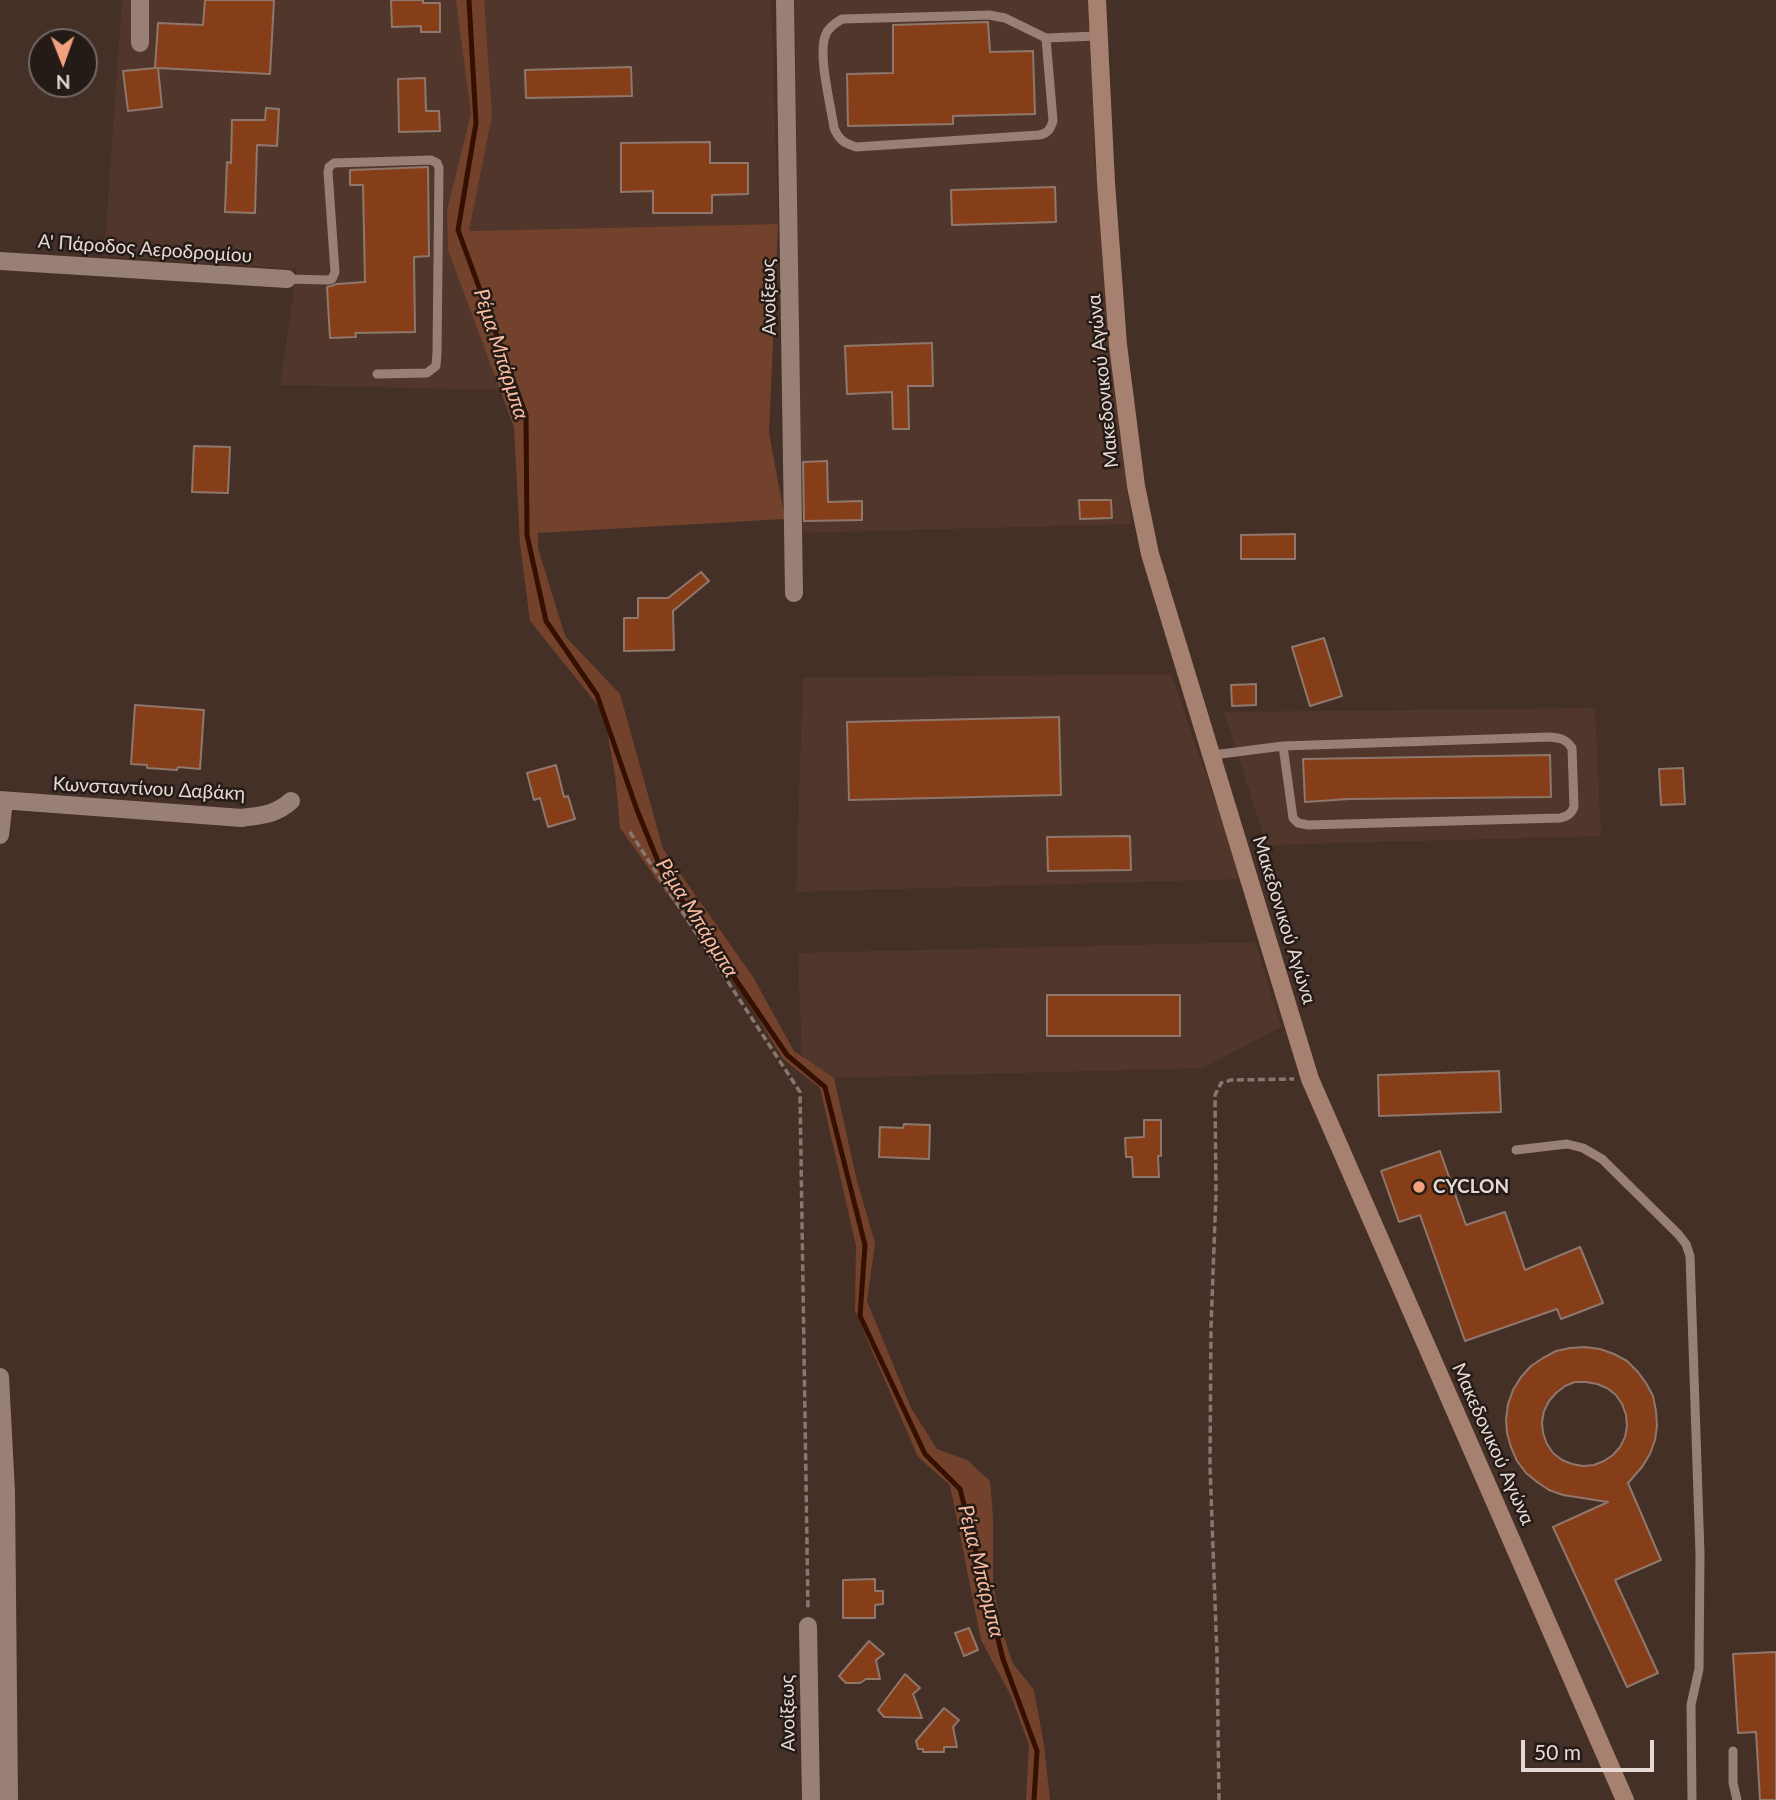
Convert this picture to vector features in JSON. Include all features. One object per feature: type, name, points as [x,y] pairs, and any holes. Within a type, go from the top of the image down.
[{"type":"main road","name":"Μακεδονικού Αγώνα","points":[[1097,0],[1118,345],[1136,486],[1150,554],[1310,1079],[1625,1800]]},
{"type":"street","points":[[139,0],[140,43]]},
{"type":"street","name":"Ανοίξεως","points":[[785,0],[793,593]]},
{"type":"street","name":"Α' Πάροδος Αεροδρομίου","points":[[0,261],[287,279]]},
{"type":"street","points":[[0,835],[2,801]]},
{"type":"street","name":"Κωνσταντίνου Δαβάκη","points":[[2,801],[242,818],[280,810],[291,801]]},
{"type":"street","points":[[0,1377],[6,1492],[9,1800]]},
{"type":"street","name":"Ανοίξεως","points":[[808,1626],[811,1800]]},
{"type":"lane","points":[[1046,38],[1053,121],[1047,133],[856,147],[839,139],[834,128],[823,57],[826,32],[842,19],[989,15],[1005,18],[1046,38],[1098,36]]},
{"type":"lane","points":[[287,279],[327,280],[332,279],[335,272],[328,172],[334,163],[431,160],[437,163],[436,366],[427,373],[377,374]]},
{"type":"lane","points":[[1213,755],[1283,746],[1562,738],[1572,748],[1574,807],[1567,816],[1560,818],[1308,825],[1298,823],[1293,818],[1283,746]]},
{"type":"lane","points":[[1516,1150],[1567,1144],[1583,1148],[1602,1159],[1686,1244],[1689,1256],[1700,1554],[1699,1669],[1691,1705],[1692,1800]]},
{"type":"lane","points":[[1733,1751],[1733,1783],[1737,1800]]},
{"type":"path","points":[[630,832],[800,1092],[808,1626]]},
{"type":"path","points":[[1219,1800],[1210,1466],[1210,1327],[1216,1194],[1216,1095],[1221,1083],[1231,1080],[1310,1079]]},
{"type":"shaded area","points":[[122,0],[771,0],[778,224],[469,231],[500,390],[280,385],[297,269],[104,256]]},
{"type":"shaded area","points":[[456,0],[484,0],[492,116],[469,231],[778,224],[769,433],[785,519],[538,533],[538,548],[565,636],[620,694],[663,849],[753,977],[794,1051],[834,1078],[857,1181],[875,1243],[867,1301],[911,1408],[937,1449],[967,1460],[990,1481],[993,1582],[1000,1623],[1012,1662],[1034,1690],[1050,1800],[1026,1800],[1029,1745],[1011,1696],[981,1640],[950,1485],[918,1457],[855,1311],[856,1246],[820,1088],[783,1059],[729,970],[667,894],[620,828],[615,775],[604,713],[530,621],[520,544],[514,427],[448,250],[447,211],[471,114]]},
{"type":"shaded area","points":[[795,0],[1093,0],[1094,156],[1131,524],[801,533]]},
{"type":"shaded area","points":[[1171,674],[1242,879],[796,892],[803,678]]},
{"type":"shaded area","points":[[1595,708],[1601,836],[1267,845],[1224,712]]},
{"type":"shaded area","points":[[1255,942],[1281,1027],[1203,1068],[834,1078],[802,1057],[798,953]]},
{"type":"building","points":[[205,0],[274,0],[270,74],[158,68],[162,107],[128,111],[123,71],[156,68],[158,23],[203,25]]},
{"type":"building","points":[[391,0],[440,3],[440,32],[421,32],[421,26],[392,27]]},
{"type":"building","points":[[988,22],[990,52],[1033,51],[1035,114],[953,116],[953,124],[848,126],[847,74],[893,73],[893,25]]},
{"type":"building","points":[[631,67],[632,96],[526,98],[525,70]]},
{"type":"building","points":[[425,78],[426,111],[439,111],[440,131],[399,132],[398,79]]},
{"type":"building","points":[[266,108],[279,109],[277,146],[257,145],[255,213],[225,212],[227,162],[231,163],[232,120],[265,120]]},
{"type":"building","points":[[710,142],[710,163],[748,163],[748,194],[712,195],[712,213],[653,213],[653,191],[621,192],[621,143]]},
{"type":"building","points":[[428,167],[429,256],[414,257],[415,332],[355,333],[356,337],[330,338],[327,287],[365,282],[363,185],[350,185],[350,170]]},
{"type":"building","points":[[1055,187],[1056,222],[952,225],[951,190]]},
{"type":"building","points":[[932,343],[933,386],[908,386],[909,429],[893,429],[892,392],[847,394],[845,346]]},
{"type":"building","points":[[194,446],[230,447],[228,493],[192,492]]},
{"type":"building","points":[[827,461],[828,502],[862,501],[862,520],[804,521],[803,462]]},
{"type":"building","points":[[1079,500],[1111,500],[1112,518],[1080,519]]},
{"type":"building","points":[[1295,534],[1295,559],[1241,559],[1241,535]]},
{"type":"building","points":[[701,572],[709,581],[673,611],[674,650],[624,651],[624,618],[638,618],[638,598],[668,598]]},
{"type":"building","points":[[1324,638],[1342,696],[1310,706],[1292,647]]},
{"type":"building","points":[[1256,684],[1256,705],[1232,706],[1231,685]]},
{"type":"building","points":[[135,705],[204,710],[200,769],[147,768],[147,765],[131,764]]},
{"type":"building","points":[[1059,717],[1061,795],[849,800],[847,722]]},
{"type":"building","points":[[1550,755],[1551,797],[1349,799],[1305,802],[1303,759]]},
{"type":"building","points":[[556,765],[564,797],[568,796],[575,819],[548,827],[540,798],[534,800],[527,773]]},
{"type":"building","points":[[1683,768],[1685,804],[1661,805],[1659,769]]},
{"type":"building","points":[[1130,836],[1131,870],[1048,871],[1047,837]]},
{"type":"building","points":[[1047,995],[1180,995],[1180,1036],[1047,1036]]},
{"type":"building","points":[[1499,1071],[1501,1112],[1379,1116],[1378,1075]]},
{"type":"building","points":[[1144,1120],[1161,1120],[1159,1177],[1133,1177],[1132,1157],[1126,1157],[1125,1138],[1144,1137]]},
{"type":"building","points":[[904,1124],[930,1125],[929,1159],[879,1157],[880,1127],[903,1128]]},
{"type":"building","points":[[1440,1151],[1466,1225],[1505,1212],[1525,1270],[1580,1247],[1603,1303],[1561,1319],[1557,1309],[1465,1341],[1420,1215],[1399,1222],[1381,1171]]},
{"type":"building","points":[[1570,1348],[1600,1349],[1627,1361],[1646,1383],[1653,1396],[1656,1411],[1657,1426],[1650,1454],[1628,1483],[1661,1560],[1615,1580],[1658,1673],[1627,1687],[1553,1527],[1608,1502],[1563,1495],[1537,1482],[1517,1461],[1507,1433],[1508,1404],[1521,1377],[1543,1358]],"holes":[[[1575,1382],[1607,1388],[1616,1395],[1626,1415],[1627,1426],[1625,1437],[1613,1455],[1594,1465],[1583,1466],[1562,1460],[1553,1453],[1543,1433],[1542,1422],[1544,1411],[1556,1393]]]},
{"type":"building","points":[[875,1579],[875,1591],[883,1591],[883,1604],[875,1605],[875,1618],[843,1618],[843,1580]]},
{"type":"building","points":[[969,1628],[978,1650],[964,1656],[955,1633]]},
{"type":"building","points":[[869,1641],[884,1654],[876,1660],[880,1679],[846,1683],[839,1676]]},
{"type":"building","points":[[1776,1652],[1776,1800],[1760,1800],[1756,1732],[1738,1733],[1733,1654]]},
{"type":"building","points":[[905,1674],[920,1688],[913,1694],[922,1718],[884,1717],[878,1710]]},
{"type":"building","points":[[944,1708],[959,1720],[953,1727],[957,1747],[944,1747],[944,1752],[923,1752],[923,1749],[918,1749],[916,1741]]},
{"type":"waterway","name":"Ρέμα Μπάρμπα","points":[[469,0],[476,123],[458,230],[526,415],[527,535],[546,621],[597,695],[637,810],[662,871],[787,1055],[825,1087],[865,1245],[860,1316],[925,1454],[960,1489],[1003,1659],[1037,1751],[1034,1800]]},
{"type":"place","name":"CYCLON","points":[[1419,1187]]}]
